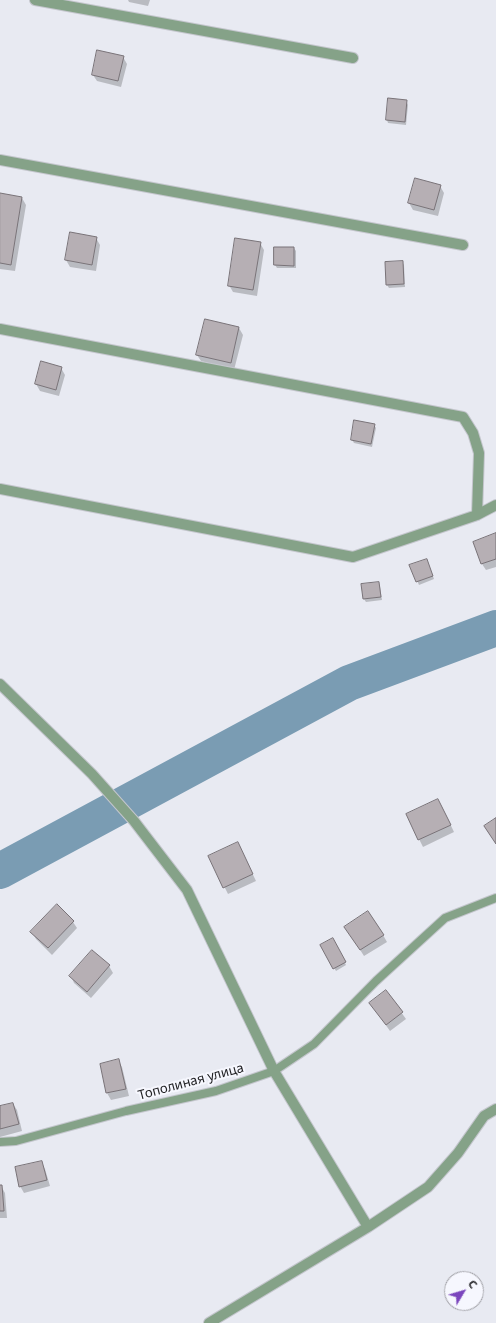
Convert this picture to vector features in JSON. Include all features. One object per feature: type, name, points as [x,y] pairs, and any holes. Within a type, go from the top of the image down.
[{"type":"street","points":[[35,0],[353,58]]},
{"type":"street","points":[[0,160],[463,245]]},
{"type":"street","points":[[0,329],[463,417],[473,433],[479,453],[477,515]]},
{"type":"street","points":[[0,489],[353,557],[477,515],[496,506]]},
{"type":"street","points":[[0,684],[92,774],[134,821],[187,890],[274,1071],[368,1227]]},
{"type":"street","points":[[208,1323],[368,1227],[428,1187],[458,1153],[484,1116],[496,1109]]},
{"type":"lane","name":"Тополиная улица","points":[[0,1142],[16,1141],[126,1111],[216,1091],[274,1071],[314,1044],[376,981],[445,918],[496,898]]},
{"type":"building","points":[[97,50],[124,56],[118,81],[92,75]]},
{"type":"building","points":[[388,98],[407,100],[405,122],[386,120]]},
{"type":"building","points":[[415,178],[441,185],[434,210],[408,203]]},
{"type":"building","points":[[0,193],[22,197],[11,265],[0,263]]},
{"type":"building","points":[[70,232],[97,237],[92,265],[65,260]]},
{"type":"building","points":[[235,238],[261,242],[253,290],[228,286]]},
{"type":"building","points":[[274,247],[294,247],[294,266],[274,265]]},
{"type":"building","points":[[403,261],[404,284],[386,285],[385,262]]},
{"type":"building","points":[[205,319],[239,327],[231,363],[196,355]]},
{"type":"building","points":[[41,361],[62,367],[56,390],[35,384]]},
{"type":"building","points":[[354,420],[375,424],[371,444],[351,440]]},
{"type":"building","points":[[496,533],[496,559],[481,564],[473,542]]},
{"type":"building","points":[[427,559],[433,576],[416,582],[409,565]]},
{"type":"building","points":[[379,582],[381,597],[363,599],[361,584]]},
{"type":"building","points":[[438,799],[451,825],[418,840],[406,814]]},
{"type":"building","points":[[496,818],[496,844],[484,826]]},
{"type":"building","points":[[238,842],[253,874],[223,888],[208,856]]},
{"type":"building","points":[[57,904],[74,921],[48,948],[30,932]]},
{"type":"building","points":[[368,911],[384,935],[360,950],[344,927]]},
{"type":"building","points":[[333,938],[346,962],[333,969],[320,945]]},
{"type":"building","points":[[92,950],[110,965],[87,992],[69,976]]},
{"type":"building","points":[[386,990],[403,1012],[386,1025],[369,1003]]},
{"type":"building","points":[[119,1059],[126,1089],[106,1093],[100,1064]]},
{"type":"building","points":[[13,1103],[19,1124],[0,1129],[0,1106]]},
{"type":"building","points":[[42,1161],[47,1180],[19,1187],[15,1167]]},
{"type":"building","points":[[0,1185],[2,1185],[4,1211],[0,1211]]},
{"type":"waterway","points":[[0,871],[349,683],[496,628]]}]
